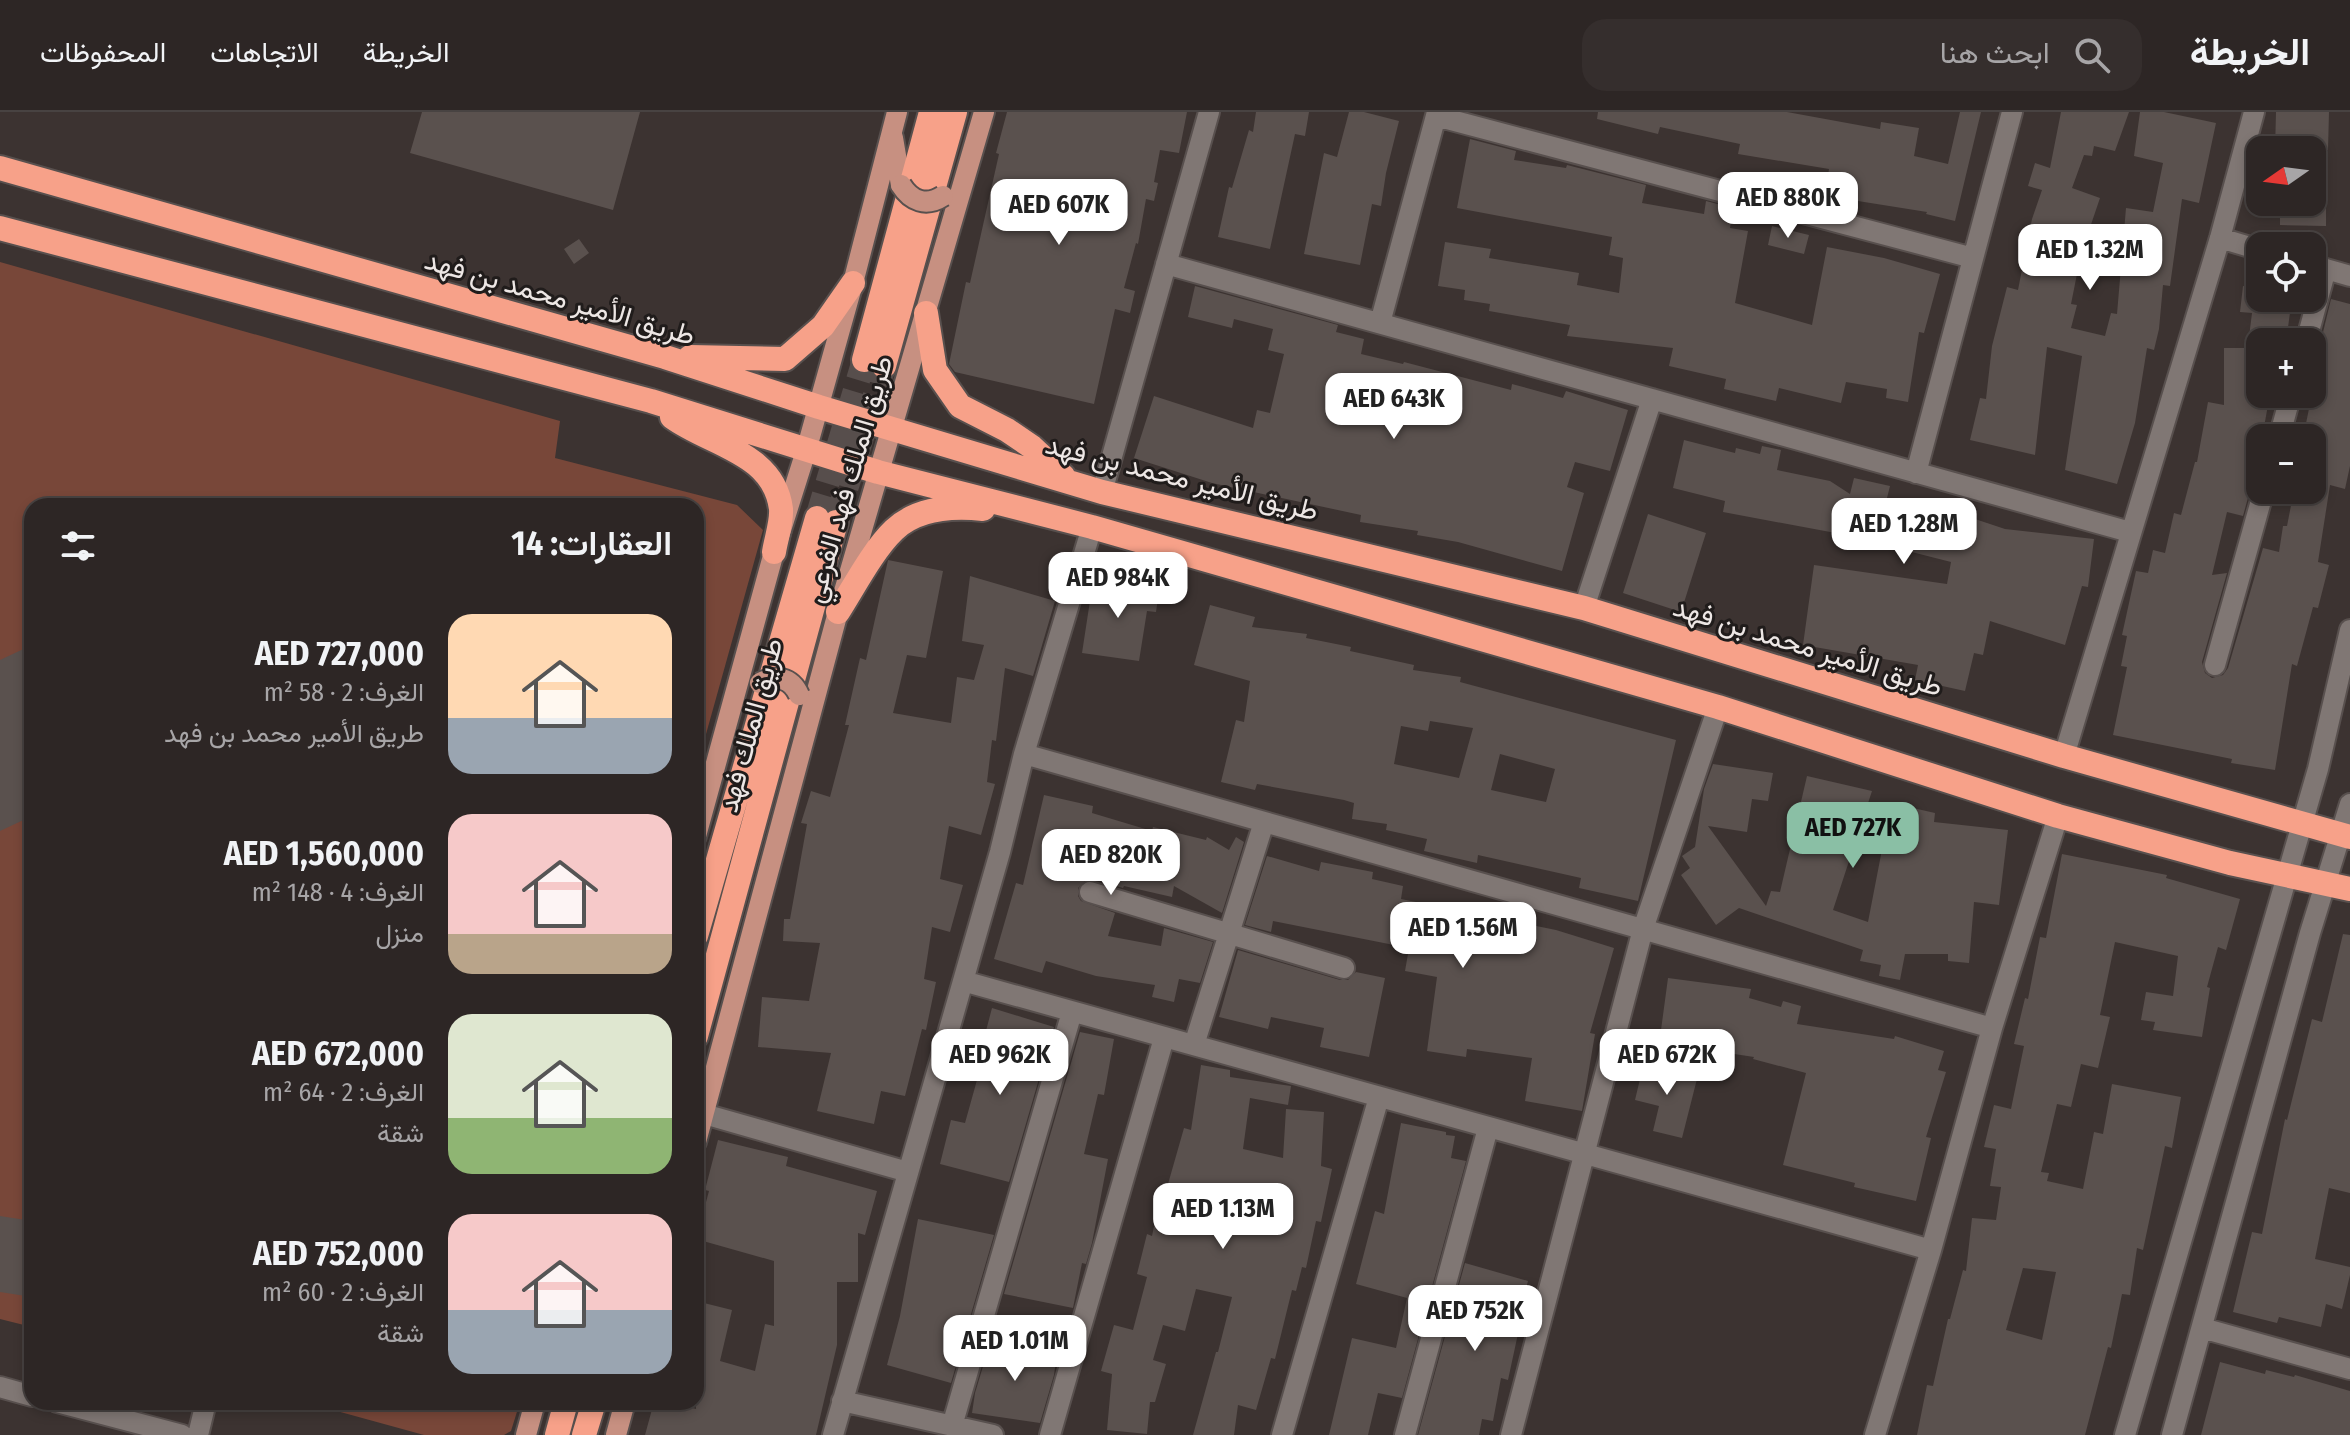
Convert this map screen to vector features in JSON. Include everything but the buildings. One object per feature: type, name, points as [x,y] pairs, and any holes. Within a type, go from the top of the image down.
[{"type":"highway","points":[[931,112],[874,363],[955,112]]},
{"type":"highway","name":"طريق الأمير محمد بن فهد","points":[[0,168],[665,357],[1102,492],[1584,608],[2064,756],[2346,836]]},
{"type":"highway","points":[[0,228],[651,401],[878,472],[1092,527],[1718,707],[2058,816],[2230,863],[2338,886]]},
{"type":"highway","points":[[665,357],[785,359],[823,326],[853,283]]},
{"type":"highway","points":[[926,313],[935,370],[960,406],[1007,430],[1032,447],[1068,480]]},
{"type":"highway","points":[[651,401],[689,430],[742,452],[764,471],[776,492],[781,511],[774,552]]},
{"type":"highway","points":[[838,612],[895,529],[915,517],[941,508],[972,508],[1057,518]]},
{"type":"highway","name":"طريق الملك فهد","points":[[704,911],[827,520],[704,1004]]},
{"type":"highway","points":[[557,1435],[564,1410]]},
{"type":"highway","points":[[584,1435],[592,1410]]},
{"type":"main road","name":"طريق الملك فهد الفرعي","points":[[704,1114],[838,612],[984,112]]},
{"type":"main road","name":"طريق الملك فهد الفرعي","points":[[704,808],[774,552],[819,407],[894,121]]},
{"type":"main road","points":[[894,121],[901,185],[911,198],[923,202],[943,196],[972,158]]},
{"type":"main road","points":[[729,720],[760,683],[776,677],[788,680],[799,695],[802,742]]},
{"type":"main road","points":[[526,1435],[533,1410]]},
{"type":"main road","points":[[616,1435],[623,1410]]},
{"type":"street","points":[[1102,492],[1209,112]]},
{"type":"street","points":[[1916,473],[2012,112]]},
{"type":"street","points":[[2064,756],[2220,238],[2254,112]]},
{"type":"street","points":[[1380,323],[1437,114],[1973,258]]},
{"type":"street","points":[[2220,238],[2246,246]]},
{"type":"street","points":[[1166,264],[2130,532]]},
{"type":"street","points":[[2326,269],[2350,276]]},
{"type":"street","points":[[1584,608],[1652,399]]},
{"type":"street","points":[[2215,665],[2260,504]]},
{"type":"street","points":[[833,1435],[963,981],[1024,754],[1092,527]]},
{"type":"street","points":[[2125,1435],[2318,769],[2350,630]]},
{"type":"street","points":[[1511,1435],[1643,929],[1718,707]]},
{"type":"street","points":[[1024,754],[1992,1028]]},
{"type":"street","points":[[2172,1435],[2310,933],[2338,886],[2350,804]]},
{"type":"street","points":[[1875,1435],[1931,1250],[1992,1028],[2058,816]]},
{"type":"street","points":[[1194,1045],[1264,822]]},
{"type":"street","points":[[1090,892],[1344,968]]},
{"type":"street","points":[[963,981],[1931,1250]]},
{"type":"street","points":[[952,1426],[1072,1012]]},
{"type":"street","points":[[1050,1435],[1164,1038]]},
{"type":"street","points":[[1282,1435],[1379,1097]]},
{"type":"street","points":[[704,1114],[908,1172]]},
{"type":"street","points":[[1405,1435],[1488,1128]]},
{"type":"street","points":[[2202,1328],[2350,1369]]},
{"type":"street","points":[[0,1387],[24,1394]]},
{"type":"street","points":[[842,1401],[993,1435]]},
{"type":"street","points":[[87,1410],[182,1435]]},
{"type":"street","points":[[198,1435],[204,1410]]},
{"type":"shaded area","points":[[0,262],[560,421],[555,458],[737,505],[763,530],[704,741],[704,498],[24,498],[24,1325],[0,1319]]},
{"type":"shaded area","points":[[333,1410],[518,1410],[511,1431],[504,1435],[424,1435]]},
{"type":"tunnel","points":[[817,518],[864,360]]},
{"type":"tunnel","points":[[836,522],[884,366]]}]
